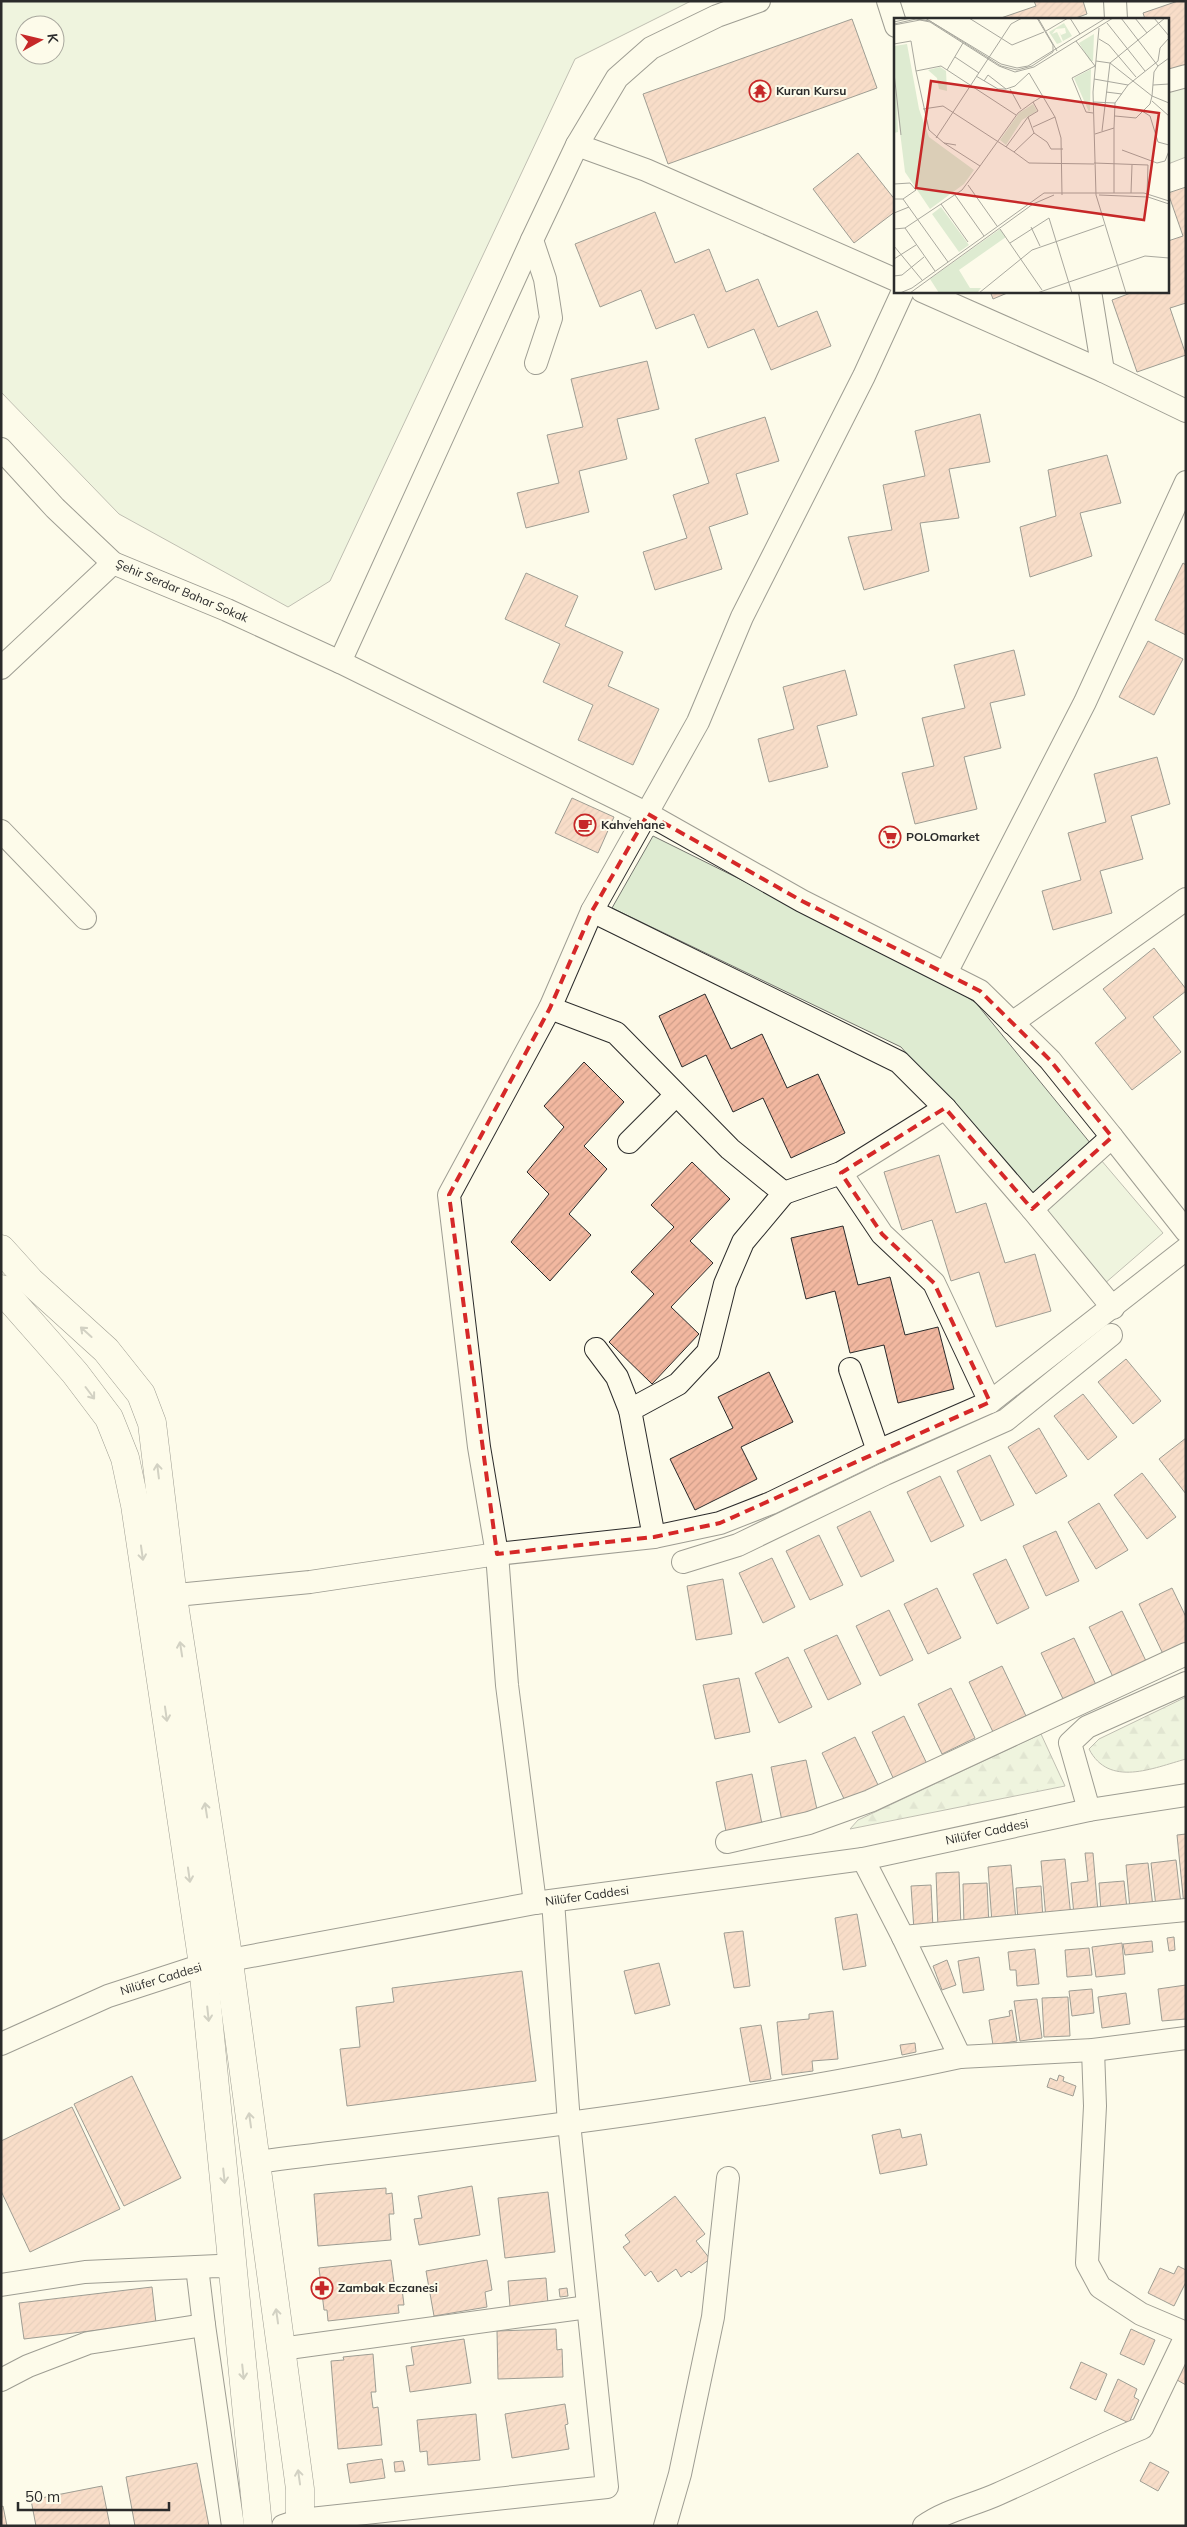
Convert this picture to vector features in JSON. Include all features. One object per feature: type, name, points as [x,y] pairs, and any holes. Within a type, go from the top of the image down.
[{"type":"main road","points":[[1,1249],[30,1280],[106,1350],[141,1394],[152,1423],[161,1597],[203,1965],[258,2526]]},
{"type":"main road","points":[[1,1289],[75,1373],[109,1418],[125,1458],[161,1597],[229,1962],[300,2489],[294,2524]]},
{"type":"street","points":[[340,662],[577,145],[617,78],[651,48],[717,16],[759,1]]},
{"type":"street","points":[[888,1],[894,20]]},
{"type":"street","points":[[1115,1],[1116,18]]},
{"type":"street","points":[[1170,80],[1186,76]]},
{"type":"street","points":[[577,145],[646,170],[894,279]]},
{"type":"street","points":[[532,240],[546,279],[551,318],[536,363]]},
{"type":"street","points":[[294,2524],[607,2487],[544,1902],[507,1685],[496,1554],[479,1447],[448,1195],[550,1008],[592,911],[698,722],[742,617],[864,376],[903,292]]},
{"type":"street","points":[[924,292],[1103,371],[1186,411]]},
{"type":"street","points":[[1090,292],[1103,371]]},
{"type":"street","name":"Şehir Serdar Bahar Sokak","points":[[1,449],[55,508],[113,563],[227,610],[340,662],[648,814],[802,901],[980,991],[1050,1060],[1186,1231]]},
{"type":"street","points":[[946,973],[1086,702],[1186,482]]},
{"type":"street","points":[[1,668],[113,563]]},
{"type":"street","points":[[1,831],[85,918]]},
{"type":"street","points":[[1012,1023],[1186,899]]},
{"type":"street","points":[[592,911],[899,1062],[945,1108],[1114,1308]]},
{"type":"street","points":[[550,1008],[616,1033],[730,1149],[784,1193]]},
{"type":"street","points":[[629,1142],[676,1095]]},
{"type":"street","points":[[630,1410],[678,1384],[708,1352],[725,1284],[743,1242],[784,1193],[841,1173],[945,1108]]},
{"type":"street","points":[[1032,1209],[1112,1137]]},
{"type":"street","points":[[841,1173],[882,1234],[934,1283],[990,1402]]},
{"type":"street","points":[[161,1597],[310,1582],[496,1554],[654,1538],[720,1523],[771,1504],[878,1451],[990,1402],[1114,1308],[1186,1249]]},
{"type":"street","points":[[682,1562],[738,1545],[885,1474],[1006,1420],[1111,1335]]},
{"type":"street","points":[[596,1349],[617,1377],[630,1410],[654,1538]]},
{"type":"street","points":[[850,1369],[878,1451]]},
{"type":"street","points":[[727,1842],[809,1824],[870,1800],[1186,1654]]},
{"type":"street","points":[[1089,1810],[1070,1743],[1087,1727],[1186,1682]]},
{"type":"street","name":"Nilüfer Caddesi","points":[[1,2044],[108,1996],[203,1965],[229,1962],[544,1902],[863,1859],[1089,1810],[1186,1794]]},
{"type":"street","points":[[863,1859],[903,1937],[960,2057]]},
{"type":"street","points":[[903,1937],[1186,1910]]},
{"type":"street","points":[[256,2162],[569,2123],[872,2076],[960,2057],[1093,2050],[1186,2038]]},
{"type":"street","points":[[924,2526],[935,2518],[998,2494],[1091,2449],[1142,2428],[1186,2334],[1140,2314],[1100,2287],[1087,2263],[1095,2106],[1093,2050]]},
{"type":"street","points":[[665,2526],[680,2474],[713,2317],[728,2178]]},
{"type":"street","points":[[1,2285],[85,2272],[198,2267],[233,2268]]},
{"type":"street","points":[[198,2267],[204,2325],[233,2526]]},
{"type":"street","points":[[281,2349],[588,2307]]},
{"type":"street","points":[[1,2380],[28,2366],[88,2343],[204,2325]]},
{"type":"highlighted area","points":[[648,814],[802,901],[980,991],[1050,1060],[1112,1137],[1032,1209],[945,1108],[841,1173],[882,1234],[934,1283],[990,1402],[720,1523],[654,1537],[497,1554],[449,1195],[550,1008],[592,911]]},
{"type":"green space","points":[[1,1],[691,1],[575,59],[330,581],[288,607],[119,514],[1,392]]},
{"type":"green space","points":[[1186,81],[1186,157],[1170,163],[1170,86]]},
{"type":"green space","points":[[653,836],[937,977],[976,1003],[1091,1144],[1031,1196],[901,1047],[612,908]]},
{"type":"green space","points":[[1101,1160],[1163,1233],[1104,1284],[1041,1211]]},
{"type":"green space","points":[[1186,1697],[1186,1759],[1146,1770],[1120,1772],[1108,1768],[1098,1761],[1089,1749],[1099,1739]]},
{"type":"green space","points":[[1041,1734],[1065,1786],[850,1829],[858,1820]]},
{"type":"building","points":[[1034,1],[1083,1],[1087,14],[1076,18],[1001,18],[1036,6]]},
{"type":"building","points":[[1178,1],[1186,1],[1186,68],[1170,74],[1170,18],[1145,18],[1143,13]]},
{"type":"building","name":"Kuran Kursu","points":[[852,19],[877,88],[668,164],[643,94]]},
{"type":"building","points":[[858,153],[894,198],[894,213],[854,243],[813,189]]},
{"type":"building","points":[[1186,187],[1186,303],[1170,308],[1186,355],[1137,372],[1112,300],[1133,292],[1170,292],[1170,240],[1183,236],[1170,199],[1170,192]]},
{"type":"building","points":[[655,212],[675,263],[709,249],[726,292],[758,279],[778,327],[817,311],[831,346],[771,370],[754,329],[708,348],[694,314],[656,329],[641,290],[600,307],[575,244]]},
{"type":"building","points":[[990,292],[1010,292],[993,299]]},
{"type":"building","points":[[647,361],[659,409],[617,419],[627,459],[579,471],[589,512],[526,528],[517,493],[559,483],[547,435],[583,427],[571,379]]},
{"type":"building","points":[[980,414],[990,462],[949,469],[959,518],[920,523],[929,571],[864,590],[848,537],[892,530],[883,485],[925,476],[915,431]]},
{"type":"building","points":[[765,417],[779,461],[736,474],[748,514],[709,527],[722,569],[655,590],[643,552],[687,538],[673,495],[709,483],[695,439]]},
{"type":"building","points":[[1107,455],[1121,503],[1080,513],[1092,556],[1030,577],[1020,527],[1056,516],[1048,470]]},
{"type":"building","points":[[1183,563],[1186,565],[1186,635],[1155,620]]},
{"type":"building","points":[[526,573],[578,596],[565,626],[623,652],[608,686],[659,709],[633,765],[578,740],[593,705],[543,682],[560,644],[505,619]]},
{"type":"building","points":[[1148,641],[1183,659],[1154,715],[1119,697]]},
{"type":"building","points":[[1014,650],[1025,695],[990,703],[1001,748],[964,757],[977,809],[915,824],[902,773],[934,766],[922,718],[965,708],[954,665]]},
{"type":"building","points":[[845,670],[857,715],[817,726],[828,767],[769,782],[758,739],[794,729],[783,687]]},
{"type":"building","points":[[1157,757],[1170,804],[1131,816],[1143,859],[1100,871],[1112,913],[1053,930],[1042,891],[1081,880],[1068,833],[1106,822],[1094,774]]},
{"type":"building","name":"Kahvehane","points":[[572,798],[614,817],[598,853],[555,833]]},
{"type":"building","points":[[1154,948],[1186,989],[1186,991],[1153,1017],[1181,1052],[1132,1090],[1095,1043],[1126,1018],[1103,989]]},
{"type":"building","points":[[705,994],[731,1049],[762,1034],[787,1088],[818,1074],[845,1133],[791,1158],[763,1098],[733,1112],[706,1055],[682,1067],[659,1016]]},
{"type":"building","points":[[584,1062],[624,1102],[584,1146],[607,1169],[569,1214],[591,1235],[550,1281],[511,1242],[549,1194],[527,1172],[564,1127],[544,1106]]},
{"type":"building","points":[[939,1155],[956,1213],[986,1203],[1005,1263],[1035,1254],[1051,1311],[996,1327],[979,1272],[951,1281],[932,1220],[902,1230],[884,1172]]},
{"type":"building","points":[[692,1162],[730,1199],[690,1241],[713,1263],[671,1307],[699,1334],[652,1384],[609,1342],[654,1294],[631,1272],[674,1227],[651,1205]]},
{"type":"building","points":[[843,1226],[858,1285],[890,1277],[905,1335],[938,1327],[954,1389],[898,1403],[884,1345],[850,1353],[835,1291],[806,1299],[791,1238]]},
{"type":"building","points":[[1126,1359],[1161,1401],[1133,1424],[1098,1382]]},
{"type":"building","points":[[769,1372],[793,1422],[741,1447],[757,1479],[695,1510],[670,1459],[733,1428],[718,1397]]},
{"type":"building","points":[[1083,1394],[1117,1437],[1088,1460],[1054,1416]]},
{"type":"building","points":[[1039,1428],[1067,1476],[1036,1494],[1008,1447]]},
{"type":"building","points":[[1186,1438],[1186,1494],[1159,1459]]},
{"type":"building","points":[[990,1455],[1014,1505],[981,1521],[957,1471]]},
{"type":"building","points":[[1142,1473],[1176,1517],[1147,1539],[1114,1495]]},
{"type":"building","points":[[940,1476],[964,1526],[931,1542],[907,1492]]},
{"type":"building","points":[[1099,1503],[1128,1550],[1096,1569],[1068,1522]]},
{"type":"building","points":[[870,1511],[894,1561],[861,1577],[837,1527]]},
{"type":"building","points":[[1056,1531],[1079,1581],[1046,1596],[1023,1546]]},
{"type":"building","points":[[819,1535],[843,1585],[810,1600],[786,1551]]},
{"type":"building","points":[[772,1558],[795,1607],[763,1623],[739,1573]]},
{"type":"building","points":[[1006,1559],[1029,1608],[997,1624],[973,1574]]},
{"type":"building","points":[[723,1579],[732,1634],[696,1640],[687,1586]]},
{"type":"building","points":[[937,1588],[961,1638],[928,1654],[904,1604]]},
{"type":"building","points":[[1172,1588],[1186,1617],[1186,1643],[1163,1654],[1139,1604]]},
{"type":"building","points":[[889,1610],[913,1660],[880,1676],[856,1626]]},
{"type":"building","points":[[1122,1611],[1146,1661],[1113,1677],[1089,1627]]},
{"type":"building","points":[[837,1635],[861,1684],[828,1700],[804,1650]]},
{"type":"building","points":[[1074,1638],[1097,1687],[1065,1703],[1041,1653]]},
{"type":"building","points":[[788,1657],[812,1707],[779,1723],[755,1673]]},
{"type":"building","points":[[1002,1666],[1026,1716],[993,1732],[969,1682]]},
{"type":"building","points":[[739,1678],[750,1732],[715,1739],[703,1685]]},
{"type":"building","points":[[951,1688],[975,1738],[942,1754],[918,1704]]},
{"type":"building","points":[[904,1716],[928,1766],[895,1782],[872,1732]]},
{"type":"building","points":[[855,1737],[879,1787],[846,1803],[822,1753]]},
{"type":"building","points":[[806,1760],[818,1814],[782,1821],[771,1767]]},
{"type":"building","points":[[752,1774],[763,1829],[727,1836],[716,1782]]},
{"type":"building","points":[[1186,1834],[1186,1906],[1184,1906],[1177,1835]]},
{"type":"building","points":[[1085,1853],[1093,1853],[1098,1912],[1074,1915],[1071,1883],[1088,1881]]},
{"type":"building","points":[[1065,1859],[1071,1917],[1046,1919],[1041,1861]]},
{"type":"building","points":[[1176,1860],[1181,1904],[1156,1907],[1151,1863]]},
{"type":"building","points":[[1148,1863],[1153,1907],[1130,1909],[1126,1865]]},
{"type":"building","points":[[1011,1865],[1016,1921],[992,1923],[988,1867]]},
{"type":"building","points":[[959,1872],[961,1928],[938,1928],[936,1873]]},
{"type":"building","points":[[1124,1881],[1127,1909],[1101,1911],[1099,1883]]},
{"type":"building","points":[[987,1883],[989,1926],[964,1927],[963,1884]]},
{"type":"building","points":[[931,1885],[933,1929],[914,1930],[911,1886]]},
{"type":"building","points":[[1041,1886],[1043,1920],[1018,1922],[1016,1888]]},
{"type":"building","points":[[857,1914],[866,1966],[843,1970],[835,1918]]},
{"type":"building","points":[[743,1931],[750,1986],[734,1988],[724,1933]]},
{"type":"building","points":[[1174,1937],[1175,1950],[1169,1951],[1167,1938]]},
{"type":"building","points":[[1152,1941],[1153,1952],[1125,1955],[1123,1944]]},
{"type":"building","points":[[1122,1943],[1125,1974],[1096,1977],[1092,1947]]},
{"type":"building","points":[[1089,1948],[1092,1975],[1067,1977],[1065,1950]]},
{"type":"building","points":[[1035,1949],[1039,1984],[1017,1986],[1016,1970],[1010,1970],[1008,1952]]},
{"type":"building","points":[[979,1957],[984,1990],[963,1993],[958,1961]]},
{"type":"building","points":[[947,1960],[956,1985],[942,1990],[933,1966]]},
{"type":"building","points":[[659,1963],[670,2005],[635,2014],[624,1971]]},
{"type":"building","points":[[522,1971],[536,2081],[347,2106],[340,2049],[360,2047],[356,2007],[394,2002],[392,1988]]},
{"type":"building","points":[[1186,1985],[1186,2019],[1162,2021],[1158,1989]]},
{"type":"building","points":[[1092,1989],[1094,2013],[1072,2016],[1069,1991]]},
{"type":"building","points":[[1126,1993],[1130,2024],[1102,2028],[1098,1997]]},
{"type":"building","points":[[1068,1997],[1070,2036],[1044,2037],[1042,1998]]},
{"type":"building","points":[[1037,1999],[1042,2038],[1020,2041],[1014,2001]]},
{"type":"building","points":[[1012,2010],[1017,2041],[993,2045],[989,2020],[1010,2016],[1009,2011]]},
{"type":"building","points":[[833,2011],[838,2059],[812,2061],[813,2071],[782,2075],[777,2022],[809,2019],[809,2014]]},
{"type":"building","points":[[761,2025],[771,2079],[750,2082],[740,2028]]},
{"type":"building","points":[[915,2043],[916,2052],[902,2055],[900,2045]]},
{"type":"building","points":[[1059,2075],[1064,2077],[1063,2081],[1076,2086],[1073,2096],[1047,2087],[1050,2078],[1057,2081]]},
{"type":"building","points":[[132,2076],[181,2178],[124,2206],[74,2104]]},
{"type":"building","points":[[72,2107],[120,2209],[30,2252],[1,2191],[1,2141]]},
{"type":"building","points":[[900,2129],[902,2138],[921,2134],[927,2165],[880,2174],[872,2135]]},
{"type":"building","points":[[472,2186],[480,2235],[419,2245],[414,2219],[422,2218],[418,2196]]},
{"type":"building","points":[[386,2188],[386,2194],[392,2193],[394,2214],[389,2214],[391,2240],[318,2246],[314,2194]]},
{"type":"building","points":[[548,2192],[555,2252],[505,2258],[498,2198]]},
{"type":"building","points":[[675,2196],[705,2234],[696,2241],[710,2259],[691,2273],[689,2271],[681,2277],[676,2269],[658,2282],[651,2271],[645,2276],[623,2247],[630,2242],[625,2235]]},
{"type":"building","points":[[391,2260],[395,2290],[402,2289],[404,2305],[398,2305],[399,2313],[328,2321],[327,2310],[324,2310],[319,2268]]},
{"type":"building","points":[[487,2260],[492,2290],[485,2292],[487,2307],[434,2316],[426,2271]]},
{"type":"building","points":[[1178,2266],[1186,2270],[1186,2282],[1174,2306],[1148,2293],[1160,2268],[1174,2274]]},
{"type":"building","points":[[546,2278],[548,2304],[510,2307],[508,2281]]},
{"type":"building","points":[[152,2287],[156,2323],[24,2339],[19,2303]]},
{"type":"building","points":[[567,2288],[568,2296],[560,2297],[559,2289]]},
{"type":"building","points":[[556,2329],[557,2350],[562,2349],[563,2377],[498,2379],[497,2331]]},
{"type":"building","points":[[1131,2329],[1155,2340],[1144,2365],[1120,2354]]},
{"type":"building","points":[[464,2339],[471,2383],[410,2392],[406,2366],[414,2365],[411,2347]]},
{"type":"building","points":[[1186,2350],[1186,2385],[1170,2376]]},
{"type":"building","points":[[373,2354],[376,2392],[371,2392],[373,2408],[378,2407],[382,2445],[338,2449],[331,2361],[344,2360],[343,2357]]},
{"type":"building","points":[[1081,2362],[1107,2374],[1096,2400],[1070,2388]]},
{"type":"building","points":[[1118,2379],[1137,2389],[1134,2397],[1139,2400],[1129,2423],[1104,2411]]},
{"type":"building","points":[[565,2404],[568,2424],[565,2425],[569,2449],[512,2458],[505,2414]]},
{"type":"building","points":[[476,2414],[480,2460],[428,2465],[427,2451],[420,2452],[417,2420]]},
{"type":"building","points":[[382,2459],[385,2478],[350,2483],[347,2464]]},
{"type":"building","points":[[403,2461],[405,2471],[395,2472],[394,2462]]},
{"type":"building","points":[[1150,2462],[1169,2472],[1158,2491],[1140,2481]]},
{"type":"building","points":[[197,2463],[209,2526],[135,2526],[126,2477]]},
{"type":"building","points":[[102,2486],[110,2526],[36,2526],[31,2500]]},
{"type":"building","points":[[3,2506],[7,2526],[1,2526],[1,2507]]},
{"type":"place","name":"Kuran Kursu","points":[[760,91]]},
{"type":"place","name":"Kahvehane","points":[[585,825]]},
{"type":"place","name":"POLOmarket","points":[[890,837]]},
{"type":"place","name":"Zambak Eczanesi","points":[[322,2288]]}]
